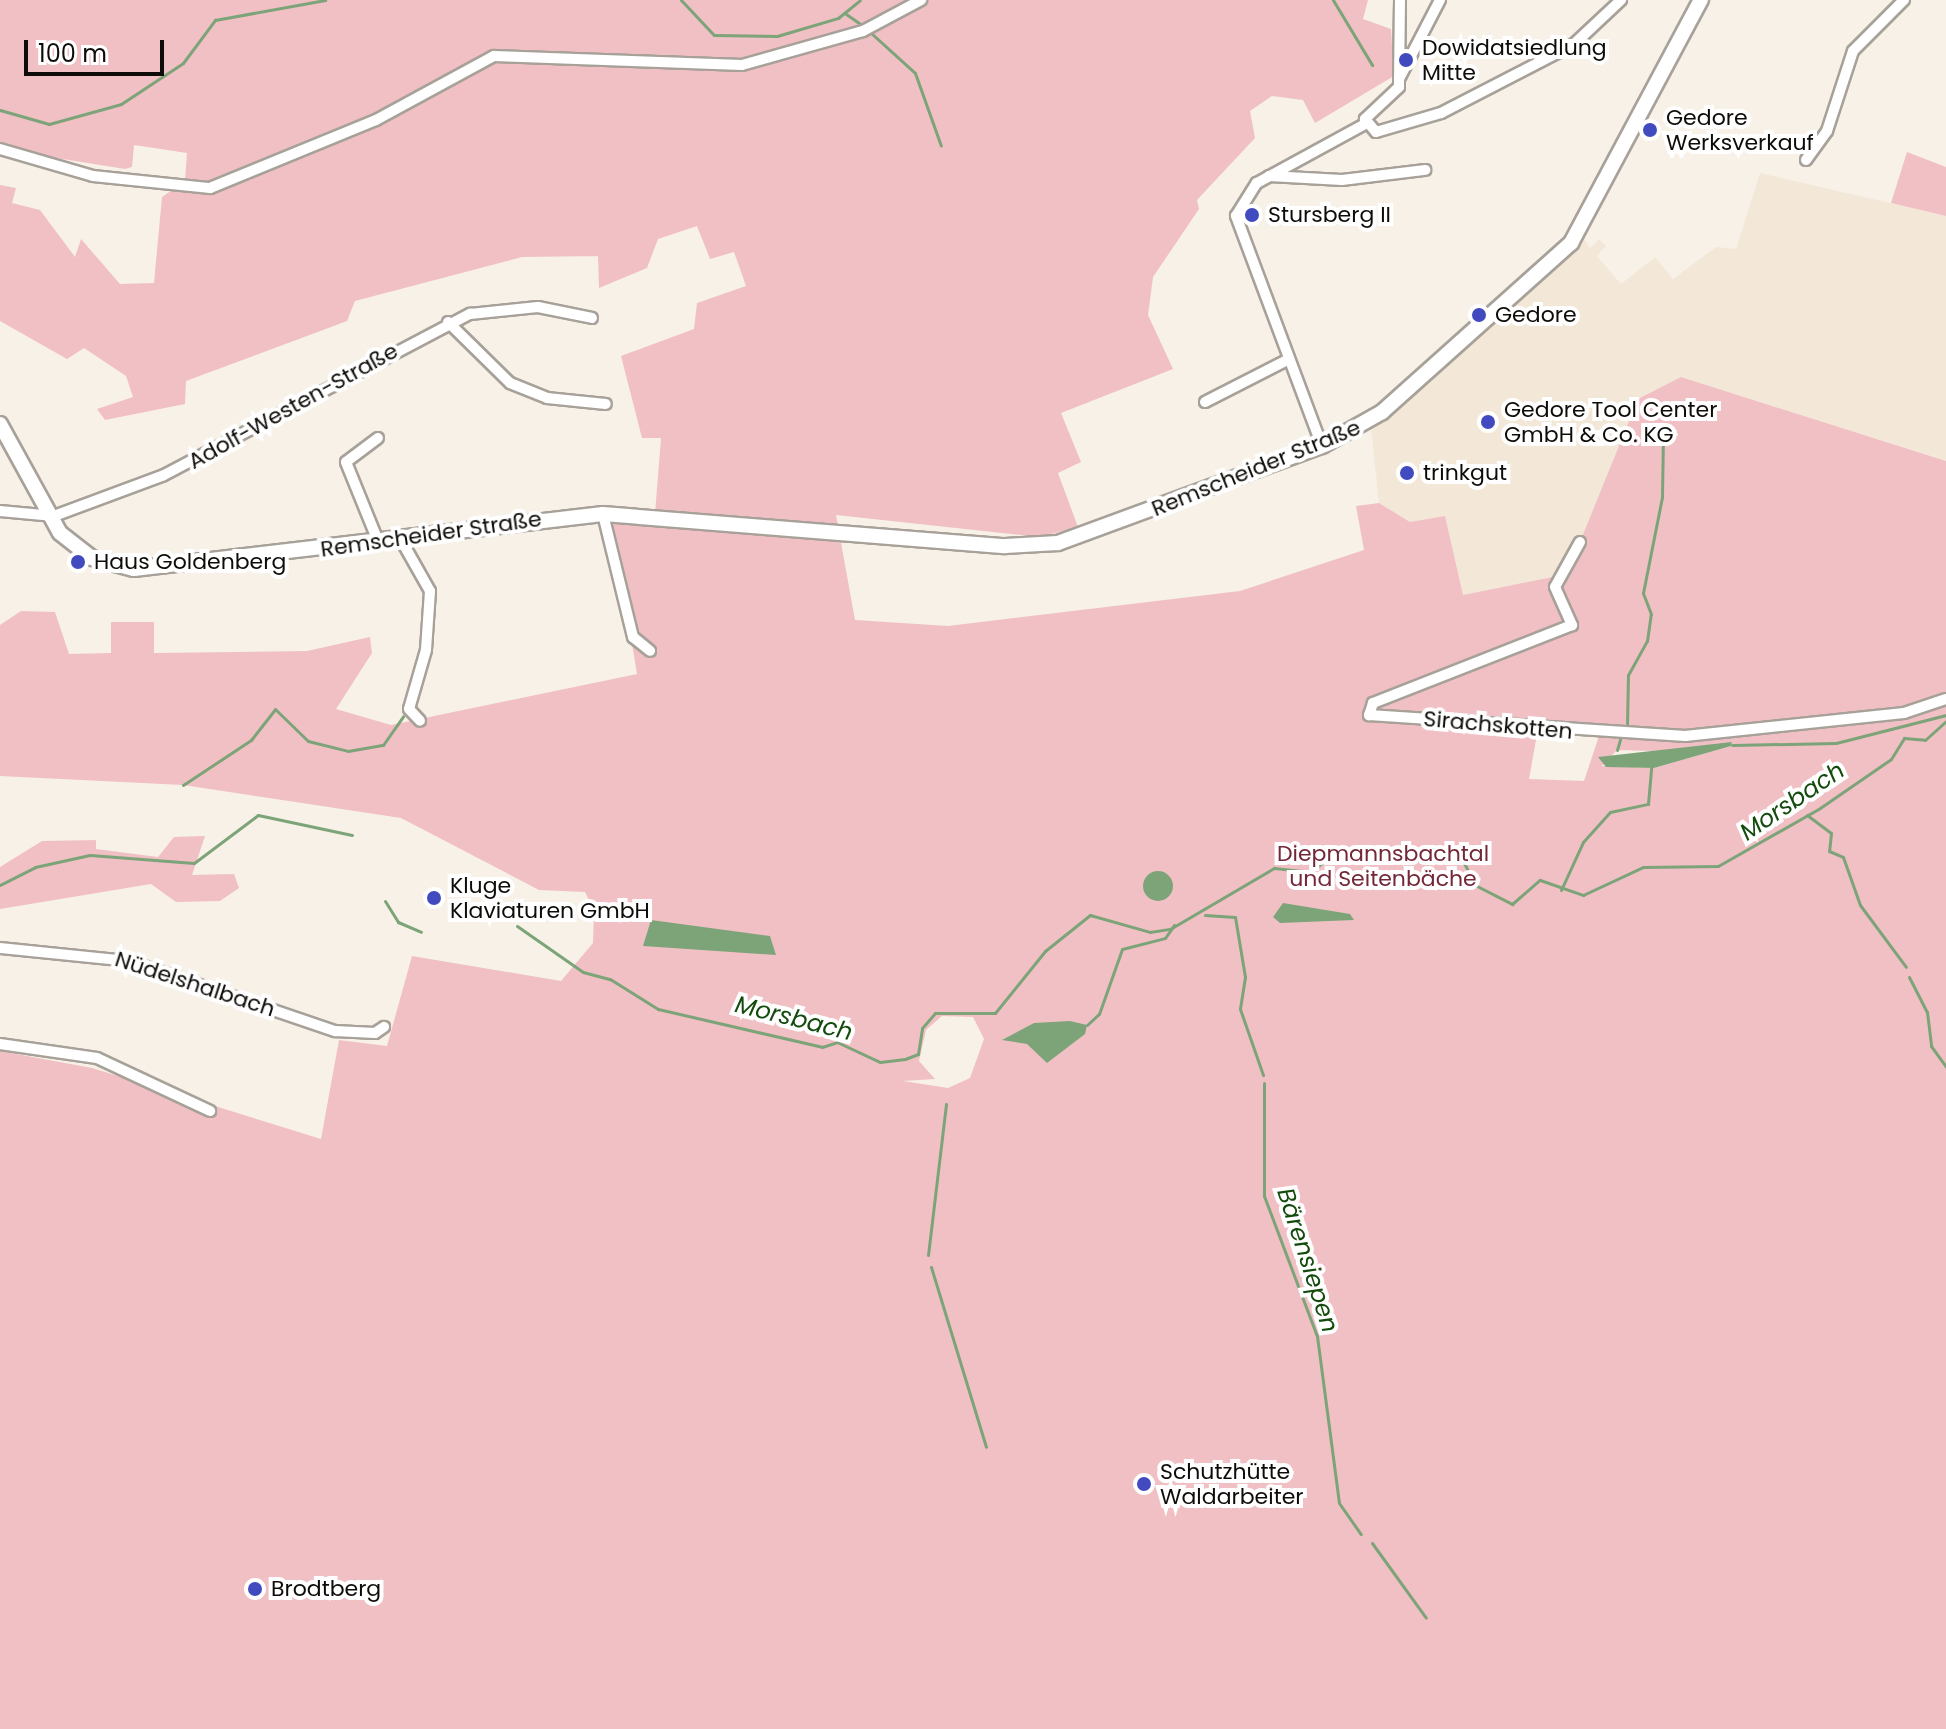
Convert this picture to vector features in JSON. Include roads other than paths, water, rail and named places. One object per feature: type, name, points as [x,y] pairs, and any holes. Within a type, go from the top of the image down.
[{"type":"main road","name":"Remscheider Straße","points":[[0,424],[46,516],[82,552],[134,569],[603,514],[1044,545],[1322,446],[1382,412],[1571,243],[1701,0]]},
{"type":"street","points":[[0,149],[78,173],[155,185],[231,182],[376,120],[424,88],[500,54],[544,62],[643,56],[732,66],[863,31],[921,0]]},
{"type":"street","points":[[1322,446],[1236,216],[1267,176],[1365,124],[1396,93],[1400,0]]},
{"type":"street","points":[[1399,79],[1440,0]]},
{"type":"street","points":[[1365,124],[1386,132],[1441,113],[1573,45],[1621,0]]},
{"type":"street","points":[[1806,160],[1827,131],[1853,51],[1904,0]]},
{"type":"street","points":[[1267,176],[1342,180],[1425,170]]},
{"type":"street","name":"Adolf-Westen-Straße","points":[[46,516],[198,461],[448,322],[526,307],[592,318]]},
{"type":"street","points":[[448,322],[510,383],[547,398],[606,404]]},
{"type":"street","points":[[1205,402],[1289,359]]},
{"type":"street","points":[[378,438],[346,462],[378,541]]},
{"type":"street","points":[[0,511],[46,516]]},
{"type":"street","points":[[603,514],[633,637],[650,651]]},
{"type":"street","points":[[400,538],[430,591],[426,650],[409,709],[420,721]]},
{"type":"street","name":"Sirachskotten","points":[[1580,542],[1555,587],[1572,625],[1373,703],[1369,715],[1685,736],[1904,713],[1946,699]]},
{"type":"street","name":"Nüdelshalbach","points":[[0,948],[129,961],[335,1031],[375,1033],[384,1027]]},
{"type":"street","points":[[0,1044],[97,1058],[210,1111]]},
{"type":"waterway","points":[[0,110],[49,124],[121,104],[183,63],[215,20],[325,0]]},
{"type":"waterway","points":[[681,0],[714,35],[777,36],[838,18],[860,0]]},
{"type":"waterway","points":[[1333,0],[1372,65]]},
{"type":"waterway","points":[[846,14],[863,26]]},
{"type":"waterway","points":[[871,33],[915,73],[941,146]]},
{"type":"waterway","points":[[1627,726],[1628,675],[1647,641],[1651,614],[1643,593],[1662,497],[1663,434]]},
{"type":"waterway","points":[[183,785],[251,740],[275,709],[308,741],[348,751],[383,745],[403,716]]},
{"type":"waterway","points":[[1732,745],[1836,743],[1946,715]]},
{"type":"waterway","name":"Morsbach","points":[[517,926],[583,972],[610,979],[658,1009],[822,1047],[837,1042],[880,1062],[905,1059],[918,1054],[922,1028],[935,1013],[995,1013],[1045,951],[1090,915],[1150,932],[1170,929],[1274,868],[1311,872],[1324,861],[1463,861],[1475,885],[1512,904],[1540,880],[1583,895],[1643,867],[1718,866],[1820,808],[1891,759],[1904,738],[1925,740],[1946,721]]},
{"type":"waterway","points":[[1617,750],[1621,736]]},
{"type":"waterway","points":[[1561,890],[1583,842],[1610,812],[1648,804],[1651,767]]},
{"type":"waterway","name":"Morsbach","points":[[0,885],[35,867],[90,855],[194,863],[258,815],[352,835]]},
{"type":"waterway","points":[[1807,815],[1831,833],[1829,851],[1843,857],[1860,905],[1906,967]]},
{"type":"waterway","name":"Morsbach","points":[[385,901],[398,922],[421,932]]},
{"type":"waterway","name":"Bärensiepen","points":[[1205,915],[1235,917],[1245,977],[1240,1009],[1263,1075]]},
{"type":"waterway","points":[[1087,1025],[1099,1014],[1122,949],[1165,938],[1174,925]]},
{"type":"waterway","points":[[1909,977],[1927,1012],[1931,1046],[1946,1067]]},
{"type":"waterway","name":"Bärensiepen","points":[[1264,1083],[1264,1196],[1317,1336],[1339,1503],[1361,1534]]},
{"type":"waterway","points":[[928,1255],[946,1104]]},
{"type":"waterway","points":[[931,1267],[986,1447]]},
{"type":"waterway","points":[[1372,1543],[1426,1618]]},
{"type":"place","name":"Dowidatsiedlung Mitte","points":[[1406,60]]},
{"type":"place","name":"Gedore Werksverkauf","points":[[1650,130]]},
{"type":"place","name":"Stursberg II","points":[[1252,215]]},
{"type":"place","name":"Gedore","points":[[1479,315]]},
{"type":"place","name":"Gedore Tool Center GmbH & Co. KG","points":[[1488,422]]},
{"type":"place","name":"trinkgut","points":[[1407,473]]},
{"type":"place","name":"Haus Goldenberg","points":[[78,562]]},
{"type":"place","name":"Kluge Klaviaturen GmbH","points":[[434,898]]},
{"type":"place","name":"Schutzhütte Waldarbeiter","points":[[1144,1484]]},
{"type":"place","name":"Brodtberg","points":[[255,1589]]},
{"type":"park label","name":"Diepmannsbachtal und Seitenbäche","points":[[1383,866]]}]
